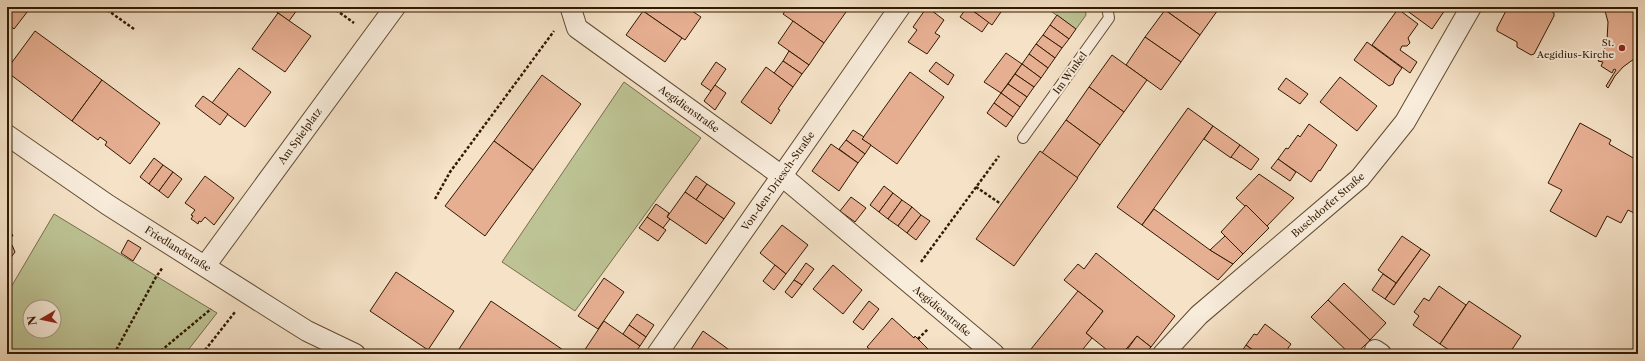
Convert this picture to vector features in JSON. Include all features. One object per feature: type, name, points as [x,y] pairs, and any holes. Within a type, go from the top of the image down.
[{"type":"street","name":"Am Spielplatz","points":[[205,266],[395,7]]},
{"type":"street","name":"Von-den-Driesch-Straße","points":[[657,354],[900,7]]},
{"type":"street","name":"Buschdorfer Straße","points":[[1163,354],[1199,315],[1360,178],[1405,122],[1471,7]]},
{"type":"street","name":"Aegidienstraße","points":[[572,8],[577,28],[782,176],[906,282],[994,354]]},
{"type":"street","name":"Friedlandstraße","points":[[7,136],[108,205],[307,331],[355,354]]},
{"type":"lane","name":"Im Winkel","points":[[1023,138],[1109,18],[1106,7]]},
{"type":"path","points":[[103,7],[134,30]]},
{"type":"path","points":[[436,199],[450,172],[541,47],[572,8]]},
{"type":"path","points":[[906,282],[999,156]]},
{"type":"path","points":[[976,187],[1001,204]]},
{"type":"path","points":[[114,354],[156,277],[176,248]]},
{"type":"path","points":[[202,354],[249,294]]},
{"type":"path","points":[[157,354],[211,310]]},
{"type":"green space","points":[[1045,7],[1085,7],[1086,15],[1076,29]]},
{"type":"green space","points":[[624,82],[701,138],[575,311],[502,262]]},
{"type":"green space","points":[[54,214],[217,313],[185,354],[7,354],[7,294]]},
{"type":"building","points":[[13,7],[31,7],[14,29],[7,23],[7,17]]},
{"type":"building","points":[[270,7],[292,7],[297,10],[289,21]]},
{"type":"building","points":[[646,7],[686,7],[701,17],[685,40],[643,11]]},
{"type":"building","points":[[788,7],[839,7],[846,12],[824,43],[783,14]]},
{"type":"building","points":[[927,7],[944,20],[935,33],[940,36],[927,54],[908,42],[917,30],[913,27]]},
{"type":"building","points":[[967,7],[989,22],[982,32],[960,17]]},
{"type":"building","points":[[968,7],[1000,7],[1003,9],[992,25]]},
{"type":"building","points":[[1167,7],[1220,7],[1200,35],[1165,10]]},
{"type":"building","points":[[1408,7],[1442,7],[1445,10],[1432,29],[1406,10]]},
{"type":"building","points":[[1508,7],[1553,7],[1551,11],[1554,13],[1554,16],[1534,54],[1531,55],[1517,47],[1517,42],[1497,31],[1497,28]]},
{"type":"building","name":"St. Aegidius-Kirche","points":[[1604,7],[1638,7],[1638,56],[1623,67],[1615,76],[1608,88],[1606,86],[1616,70],[1614,69],[1612,73],[1601,66],[1603,62],[1598,61],[1603,54],[1607,40],[1608,22]]},
{"type":"building","points":[[1398,9],[1418,24],[1408,38],[1410,43],[1407,46],[1402,46],[1400,50],[1417,62],[1410,73],[1372,45]]},
{"type":"building","points":[[1165,10],[1200,35],[1181,62],[1145,37]]},
{"type":"building","points":[[643,11],[682,38],[665,62],[626,35]]},
{"type":"building","points":[[278,13],[311,36],[285,72],[252,49]]},
{"type":"building","points":[[1057,15],[1076,29],[1069,39],[1050,25]]},
{"type":"building","points":[[793,21],[824,43],[809,65],[778,43]]},
{"type":"building","points":[[1050,25],[1069,39],[1062,48],[1043,35]]},
{"type":"building","points":[[35,31],[102,80],[72,121],[7,72],[7,69]]},
{"type":"building","points":[[1043,35],[1062,48],[1055,58],[1036,44]]},
{"type":"building","points":[[1145,37],[1181,62],[1161,90],[1126,65]]},
{"type":"building","points":[[1367,42],[1402,68],[1393,84],[1389,86],[1354,60]]},
{"type":"building","points":[[1036,44],[1055,58],[1048,68],[1029,54]]},
{"type":"building","points":[[789,51],[809,65],[802,74],[783,61]]},
{"type":"building","points":[[1006,53],[1022,64],[1001,93],[984,82]]},
{"type":"building","points":[[1029,54],[1048,68],[1041,78],[1022,64]]},
{"type":"building","points":[[1112,55],[1147,80],[1124,112],[1089,87]]},
{"type":"building","points":[[783,61],[802,74],[793,87],[774,73]]},
{"type":"building","points":[[716,62],[726,69],[711,91],[701,84]]},
{"type":"building","points":[[936,62],[954,75],[948,85],[929,71]]},
{"type":"building","points":[[1022,64],[1041,78],[1034,87],[1015,74]]},
{"type":"building","points":[[766,67],[793,87],[778,109],[780,110],[771,124],[741,102]]},
{"type":"building","points":[[239,68],[271,92],[245,127],[212,103]]},
{"type":"building","points":[[910,72],[944,97],[897,164],[862,139]]},
{"type":"building","points":[[1015,74],[1034,87],[1027,97],[1008,84]]},
{"type":"building","points":[[542,75],[581,104],[533,170],[494,141]]},
{"type":"building","points":[[1340,77],[1377,106],[1357,131],[1320,102]]},
{"type":"building","points":[[1286,78],[1308,94],[1300,104],[1278,89]]},
{"type":"building","points":[[102,80],[160,123],[130,164],[105,145],[107,142],[100,137],[98,140],[72,121]]},
{"type":"building","points":[[1008,84],[1027,97],[1020,107],[1001,93]]},
{"type":"building","points":[[715,85],[726,93],[715,110],[704,101]]},
{"type":"building","points":[[1089,87],[1124,112],[1100,145],[1066,120]]},
{"type":"building","points":[[1001,93],[1020,107],[1013,117],[994,103]]},
{"type":"building","points":[[203,96],[228,114],[220,125],[195,106]]},
{"type":"building","points":[[994,103],[1013,117],[1006,127],[987,113]]},
{"type":"building","points":[[1188,108],[1213,126],[1142,225],[1117,207]]},
{"type":"building","points":[[1066,120],[1100,145],[1077,178],[1042,153]]},
{"type":"building","points":[[1580,123],[1611,140],[1609,144],[1635,159],[1638,154],[1638,215],[1628,210],[1621,223],[1607,216],[1596,237],[1550,211],[1562,190],[1548,183]]},
{"type":"building","points":[[1309,124],[1337,145],[1311,182],[1278,159],[1286,148],[1288,149],[1298,135],[1300,137]]},
{"type":"building","points":[[1213,126],[1240,145],[1231,158],[1204,139]]},
{"type":"building","points":[[853,130],[864,137],[862,139],[871,145],[865,154],[846,140]]},
{"type":"building","points":[[846,140],[865,154],[858,163],[839,149]]},
{"type":"building","points":[[494,141],[533,170],[485,236],[445,206]]},
{"type":"building","points":[[831,144],[858,163],[839,191],[812,171]]},
{"type":"building","points":[[1240,145],[1259,159],[1251,170],[1231,157]]},
{"type":"building","points":[[1040,151],[1078,178],[1014,266],[976,239]]},
{"type":"building","points":[[154,158],[163,165],[149,184],[140,177]]},
{"type":"building","points":[[1278,159],[1296,172],[1290,181],[1271,168]]},
{"type":"building","points":[[163,165],[173,172],[159,191],[149,184]]},
{"type":"building","points":[[173,172],[182,179],[168,198],[159,191]]},
{"type":"building","points":[[1259,174],[1294,198],[1267,226],[1236,198]]},
{"type":"building","points":[[205,176],[234,198],[214,225],[205,217],[201,222],[199,221],[198,224],[191,219],[193,216],[191,215],[195,210],[185,203]]},
{"type":"building","points":[[696,176],[707,184],[696,200],[685,192]]},
{"type":"building","points":[[707,184],[735,203],[724,219],[696,200]]},
{"type":"building","points":[[884,186],[893,193],[879,212],[870,205]]},
{"type":"building","points":[[685,192],[724,219],[706,244],[667,217]]},
{"type":"building","points":[[893,193],[902,200],[888,219],[879,212]]},
{"type":"building","points":[[851,197],[866,208],[855,222],[840,211]]},
{"type":"building","points":[[902,200],[912,207],[898,226],[888,219]]},
{"type":"building","points":[[656,204],[669,213],[667,217],[670,219],[663,228],[647,217]]},
{"type":"building","points":[[1246,205],[1269,228],[1243,254],[1221,232]]},
{"type":"building","points":[[912,207],[921,215],[907,233],[898,226]]},
{"type":"building","points":[[1154,209],[1210,250],[1233,264],[1218,280],[1142,225]]},
{"type":"building","points":[[921,215],[930,221],[916,240],[907,233]]},
{"type":"building","points":[[647,217],[666,230],[658,241],[639,228]]},
{"type":"building","points":[[782,225],[808,245],[786,274],[760,253]]},
{"type":"building","points":[[7,231],[13,235],[8,243],[12,245],[15,252],[7,263]]},
{"type":"building","points":[[1225,236],[1243,254],[1233,264],[1210,250]]},
{"type":"building","points":[[1402,236],[1421,249],[1396,283],[1378,270]]},
{"type":"building","points":[[128,240],[141,248],[133,261],[121,253]]},
{"type":"building","points":[[1421,249],[1430,255],[1394,305],[1385,299]]},
{"type":"building","points":[[1096,253],[1175,316],[1151,347],[1137,336],[1122,354],[1112,354],[1086,333],[1103,311],[1064,280],[1078,264],[1084,269]]},
{"type":"building","points":[[806,263],[814,269],[802,285],[794,280]]},
{"type":"building","points":[[775,265],[786,274],[774,290],[763,281]]},
{"type":"building","points":[[833,265],[862,290],[843,314],[813,289]]},
{"type":"building","points":[[396,272],[454,311],[428,350],[370,311]]},
{"type":"building","points":[[1383,274],[1396,283],[1385,299],[1372,290]]},
{"type":"building","points":[[604,278],[624,292],[598,329],[578,316]]},
{"type":"building","points":[[794,280],[802,285],[792,298],[785,292]]},
{"type":"building","points":[[1344,283],[1386,323],[1370,340],[1328,300]]},
{"type":"building","points":[[1439,286],[1466,305],[1440,344],[1413,325],[1419,316],[1414,312],[1424,298],[1429,301]]},
{"type":"building","points":[[1078,291],[1103,311],[1086,333],[1092,338],[1079,354],[1027,354]]},
{"type":"building","points":[[1328,300],[1370,340],[1356,354],[1350,354],[1311,317]]},
{"type":"building","points":[[491,301],[569,354],[466,354],[459,349]]},
{"type":"building","points":[[869,301],[879,309],[863,330],[853,322]]},
{"type":"building","points":[[1469,301],[1521,336],[1509,354],[1455,354],[1440,344]]},
{"type":"building","points":[[637,314],[654,325],[646,337],[629,325]]},
{"type":"building","points":[[892,318],[914,338],[915,336],[933,354],[875,354],[867,347]]},
{"type":"building","points":[[604,321],[640,346],[634,354],[582,354]]},
{"type":"building","points":[[1265,324],[1291,344],[1284,354],[1258,354],[1246,345],[1254,334],[1257,335]]},
{"type":"building","points":[[629,325],[646,337],[640,346],[623,334]]},
{"type":"building","points":[[703,331],[735,354],[688,354]]},
{"type":"building","points":[[1137,336],[1151,347],[1145,354],[1124,354]]},
{"type":"building","points":[[1246,345],[1258,354],[1240,354]]},
{"type":"place","name":"St. Aegidius-Kirche","points":[[1622,48]]}]
